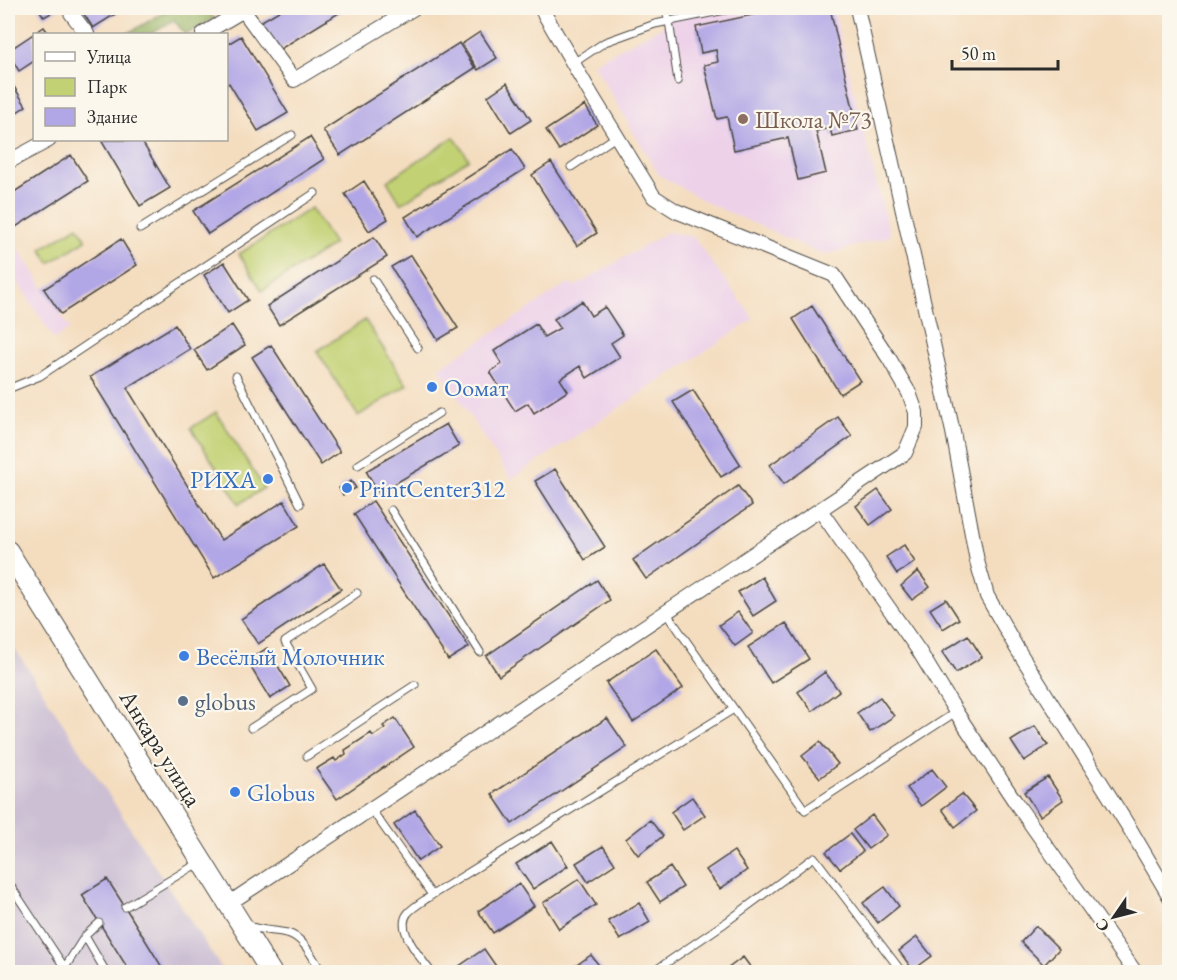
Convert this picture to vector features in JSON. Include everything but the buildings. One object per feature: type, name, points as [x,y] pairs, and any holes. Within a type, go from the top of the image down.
[{"type":"main road","name":"Анкара улица","points":[[8,551],[271,972]]},
{"type":"street","points":[[72,8],[72,13],[86,33]]},
{"type":"street","points":[[205,33],[245,9],[294,80],[414,8]]},
{"type":"street","points":[[232,911],[371,809],[905,453],[916,427],[916,412],[909,393],[834,275],[676,211],[654,197],[541,8]]},
{"type":"street","points":[[857,8],[953,432],[977,561],[987,596],[1170,897]]},
{"type":"street","points":[[8,162],[47,141]]},
{"type":"street","points":[[820,510],[920,651],[956,712],[1016,803],[1135,972]]},
{"type":"lane","points":[[665,8],[678,81]]},
{"type":"lane","points":[[572,63],[605,42],[655,24],[735,8]]},
{"type":"lane","points":[[140,229],[292,135]]},
{"type":"lane","points":[[571,167],[617,136]]},
{"type":"lane","points":[[8,389],[40,376],[315,193]]},
{"type":"lane","points":[[373,279],[418,348]]},
{"type":"lane","points":[[236,376],[300,504]]},
{"type":"lane","points":[[358,465],[439,413]]},
{"type":"lane","points":[[391,510],[480,652]]},
{"type":"lane","points":[[251,728],[312,689],[285,642],[357,593]]},
{"type":"lane","points":[[666,612],[805,810],[956,712]]},
{"type":"lane","points":[[307,756],[415,686]]},
{"type":"lane","points":[[430,972],[405,934],[404,924],[407,914],[432,896],[734,709]]},
{"type":"lane","points":[[371,809],[432,896]]},
{"type":"lane","points":[[653,972],[725,923],[814,857],[902,972]]},
{"type":"lane","points":[[125,907],[201,861]]},
{"type":"lane","points":[[8,882],[64,970],[85,936],[99,923]]},
{"type":"lane","points":[[232,911],[255,929],[289,933],[300,940],[322,972]]},
{"type":"lane","points":[[85,936],[106,972]]},
{"type":"shaded area","name":"Школа №73","points":[[662,8],[833,8],[890,236],[825,255],[710,204],[659,175],[593,63],[665,25]]},
{"type":"shaded area","points":[[8,232],[70,329],[54,339],[8,267]]},
{"type":"shaded area","points":[[668,232],[693,237],[754,319],[511,479],[439,368],[567,284],[576,286]]},
{"type":"shaded area","points":[[8,638],[161,876],[224,972],[8,972]]},
{"type":"green space","points":[[171,8],[206,8],[214,18],[189,33],[184,33],[174,20],[153,33],[129,33]]},
{"type":"green space","points":[[454,137],[469,159],[401,204],[387,181]]},
{"type":"green space","points":[[311,208],[334,244],[262,291],[239,254]]},
{"type":"green space","points":[[78,226],[86,240],[50,263],[41,249]]},
{"type":"green space","points":[[365,320],[407,385],[358,416],[317,351]]},
{"type":"green space","points":[[216,412],[264,488],[239,504],[191,428]]},
{"type":"place","name":"Школа №73","points":[[743,119]]},
{"type":"place","name":"Оомат","points":[[432,387]]},
{"type":"place","name":"РИХА","points":[[268,479]]},
{"type":"place","name":"PrintCenter312","points":[[347,488]]},
{"type":"place","name":"Весёлый Молочник","points":[[184,656]]},
{"type":"place","name":"globus","points":[[183,701]]},
{"type":"place","name":"Globus","points":[[235,792]]}]
